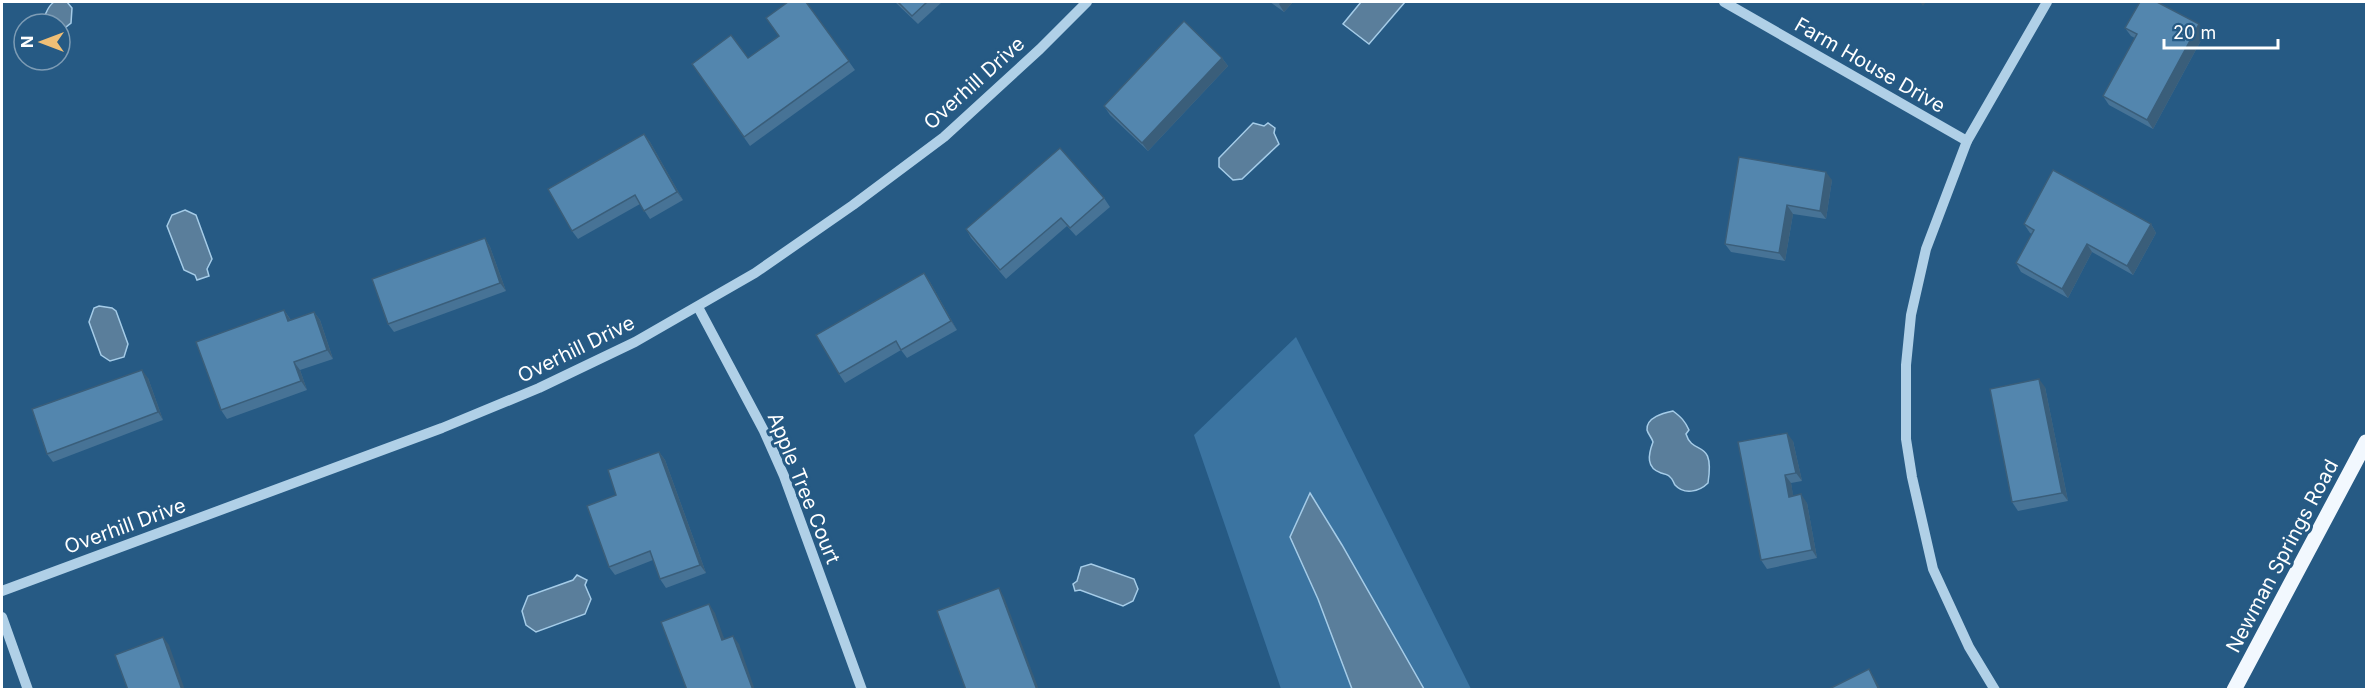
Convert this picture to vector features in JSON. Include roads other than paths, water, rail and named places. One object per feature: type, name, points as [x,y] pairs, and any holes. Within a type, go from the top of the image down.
[{"type":"main road","name":"Newman Springs Road","points":[[2234,690],[2367,442]]},
{"type":"street","name":"Overhill Drive","points":[[2,591],[442,428],[539,388],[635,342],[755,273],[853,205],[944,136],[1040,49],[1087,2]]},
{"type":"street","name":"Farm House Drive","points":[[1724,2],[1967,141]]},
{"type":"street","points":[[1995,690],[1969,647],[1933,569],[1912,477],[1906,439],[1906,365],[1911,315],[1926,249],[1967,141],[2047,2]]},
{"type":"street","name":"Apple Tree Court","points":[[698,307],[764,431],[784,476],[862,690]]},
{"type":"street","points":[[2,617],[28,690]]}]
